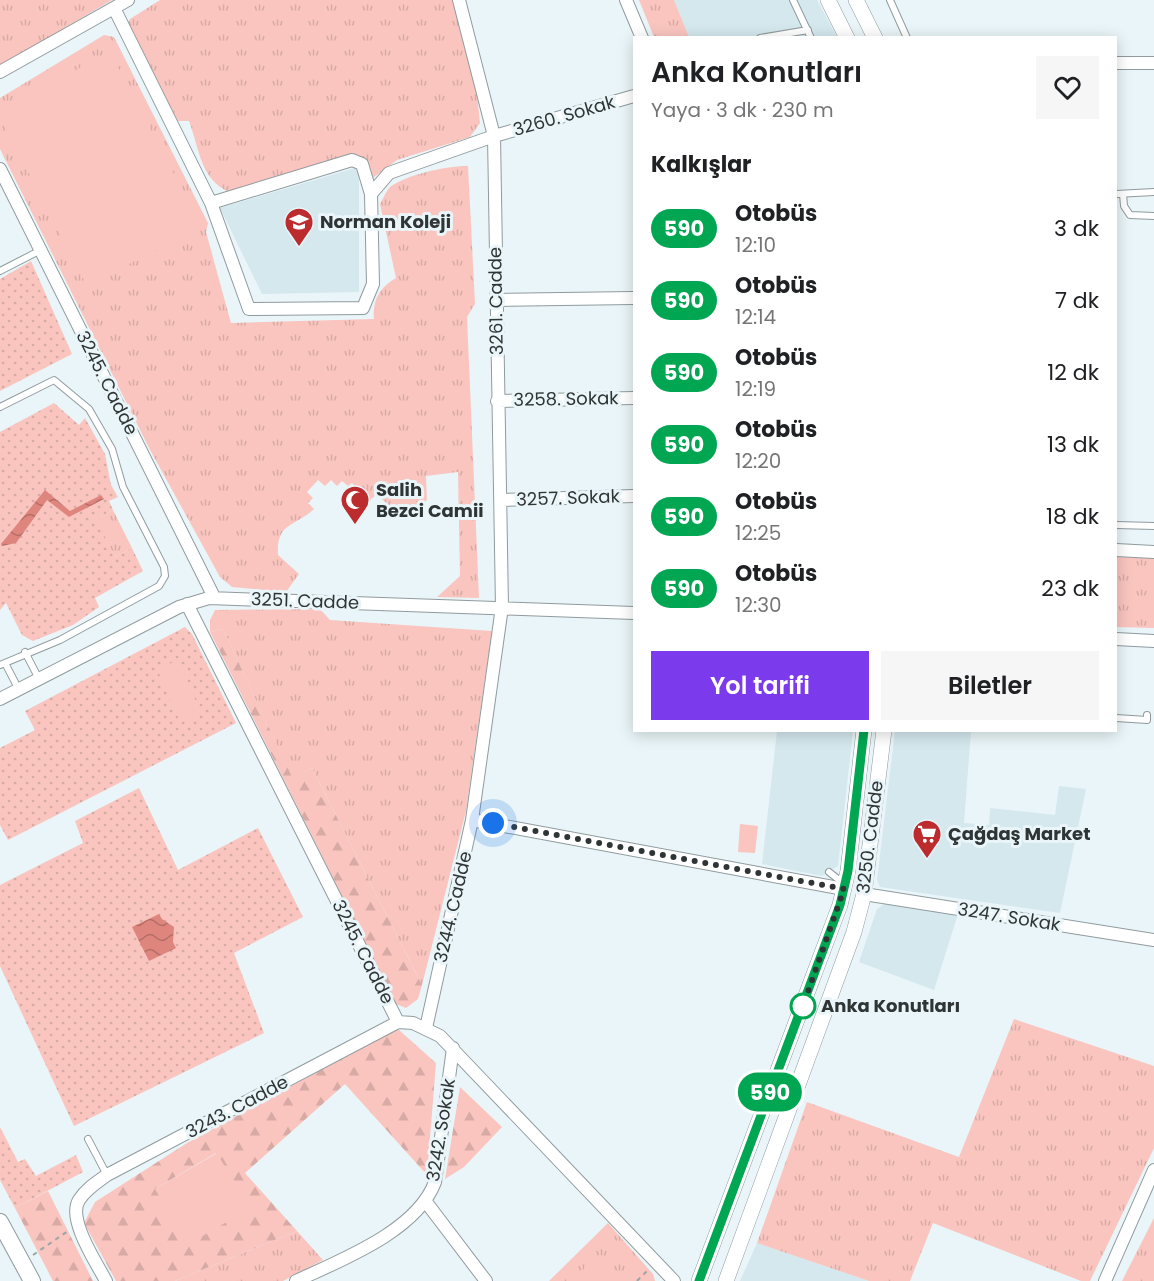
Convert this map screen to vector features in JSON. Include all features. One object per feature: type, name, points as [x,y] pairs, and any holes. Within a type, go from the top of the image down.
[{"type":"main road","points":[[0,1222],[32,1281]]},
{"type":"street","points":[[0,72],[128,0]]},
{"type":"street","name":"3261. Cadde","points":[[459,0],[494,136],[502,608]]},
{"type":"street","points":[[626,0],[641,36]]},
{"type":"street","points":[[828,0],[846,36]]},
{"type":"street","points":[[856,0],[874,36]]},
{"type":"street","points":[[114,8],[211,203],[249,309],[363,308],[373,284],[371,194],[362,164],[352,160],[211,203]]},
{"type":"street","points":[[1117,63],[1154,63]]},
{"type":"street","name":"3260. Sokak","points":[[371,194],[389,173],[494,136],[633,96]]},
{"type":"street","name":"3245. Cadde","points":[[0,169],[214,597]]},
{"type":"street","points":[[495,300],[633,298]]},
{"type":"street","name":"3258. Sokak","points":[[497,401],[633,398]]},
{"type":"street","name":"3257. Sokak","points":[[501,500],[633,496]]},
{"type":"street","points":[[1117,550],[1154,552]]},
{"type":"street","name":"3251. Cadde","points":[[0,699],[188,604],[214,597],[633,613]]},
{"type":"street","name":"3245. Cadde","points":[[188,604],[398,1022],[426,1028],[440,1036],[453,1048],[674,1281]]},
{"type":"street","name":"3244. Cadde","points":[[426,1028],[472,820],[502,608]]},
{"type":"street","points":[[1117,639],[1154,641]]},
{"type":"street","name":"3250. Cadde","points":[[699,1281],[835,921],[845,887],[864,732]]},
{"type":"street","name":"3250. Cadde","points":[[726,1281],[842,968],[864,894],[884,732]]},
{"type":"street","points":[[472,820],[845,887]]},
{"type":"street","name":"3247. Sokak","points":[[864,894],[1154,940]]},
{"type":"street","name":"3243. Cadde","points":[[78,1224],[75,1210],[80,1198],[107,1175],[398,1022]]},
{"type":"street","name":"3242. Sokak","points":[[296,1281],[333,1266],[400,1224],[426,1202],[435,1182],[453,1048]]},
{"type":"street","points":[[1105,1281],[1154,1170]]},
{"type":"street","points":[[426,1202],[486,1281]]},
{"type":"street","points":[[78,1224],[106,1281]]},
{"type":"lane","points":[[793,0],[810,36]]},
{"type":"lane","points":[[890,0],[906,36]]},
{"type":"lane","points":[[772,36],[808,30]]},
{"type":"lane","points":[[1154,192],[1120,194],[1130,215],[1154,216]]},
{"type":"lane","points":[[0,271],[41,250]]},
{"type":"lane","points":[[0,407],[54,380],[89,409],[112,449],[123,487],[165,571],[159,586],[60,639],[25,652],[2,664],[19,690]]},
{"type":"lane","points":[[1117,525],[1154,526]]},
{"type":"lane","points":[[25,652],[39,680]]},
{"type":"lane","points":[[1117,718],[1146,720],[1146,715]]},
{"type":"lane","points":[[829,872],[845,887]]},
{"type":"lane","points":[[88,1138],[107,1175]]},
{"type":"path","points":[[22,1262],[78,1224]]},
{"type":"shaded area","points":[[674,0],[817,0],[836,36],[689,36]]},
{"type":"shaded area","name":"Norman Koleji","points":[[355,168],[359,171],[359,292],[262,294],[220,208]]},
{"type":"shaded area","points":[[777,732],[853,732],[838,866],[822,876],[762,864]]},
{"type":"shaded area","points":[[895,732],[971,732],[964,823],[989,825],[990,808],[1055,815],[1059,786],[1086,789],[1060,913],[880,887],[877,880]]},
{"type":"shaded area","points":[[884,904],[958,914],[934,990],[859,962],[877,909]]},
{"type":"shaded area","points":[[757,1243],[869,1281],[740,1281]]},
{"type":"green space","points":[[0,0],[112,0],[0,66]]},
{"type":"green space","points":[[160,0],[453,0],[476,85],[480,123],[470,137],[397,160],[370,180],[368,162],[357,155],[231,193],[213,180],[207,172],[189,121],[178,121],[127,25],[130,19]]},
{"type":"green space","points":[[639,0],[674,0],[689,36],[654,36]]},
{"type":"green space","points":[[104,35],[114,37],[208,223],[206,232],[231,323],[374,319],[374,306],[378,295],[396,278],[380,204],[387,191],[397,183],[417,175],[439,169],[468,166],[475,304],[467,317],[479,598],[437,597],[460,576],[458,472],[426,476],[427,500],[402,519],[377,494],[369,501],[352,483],[348,486],[342,481],[337,486],[331,480],[325,486],[318,480],[307,492],[313,498],[308,503],[314,509],[288,526],[280,536],[278,555],[299,574],[286,592],[232,587],[220,577],[149,448],[0,149],[0,98]]},
{"type":"green space","points":[[110,52],[201,226],[87,286],[0,117],[0,110]]},
{"type":"green space","points":[[31,261],[72,354],[0,391],[0,279]]},
{"type":"green space","points":[[54,403],[79,425],[85,418],[105,454],[111,485],[118,497],[109,501],[113,510],[96,519],[115,557],[132,548],[143,571],[95,598],[99,607],[73,625],[33,641],[22,635],[6,603],[0,610],[0,432]]},
{"type":"green space","points":[[113,510],[132,548],[115,557],[95,519]]},
{"type":"green space","points":[[1117,557],[1154,558],[1154,628],[1117,627]]},
{"type":"green space","points":[[320,609],[330,620],[492,631],[466,811],[422,985],[312,768],[292,778],[223,629],[210,632],[210,620],[215,610]]},
{"type":"green space","points":[[185,627],[192,634],[236,723],[8,840],[0,825],[0,748],[35,730],[25,711]]},
{"type":"green space","points":[[223,629],[292,777],[312,768],[422,985],[418,999],[406,1008],[396,1004],[210,632]]},
{"type":"green space","points":[[178,660],[201,713],[180,722],[157,669]]},
{"type":"green space","points":[[139,788],[178,870],[258,828],[303,917],[234,953],[264,1033],[74,1126],[0,966],[0,885],[83,843],[75,821]]},
{"type":"green space","points":[[740,824],[758,826],[755,853],[738,852]]},
{"type":"green space","points":[[1014,1019],[1154,1066],[1154,1148],[1090,1281],[1081,1281],[933,1223],[910,1281],[869,1281],[757,1243],[807,1102],[959,1157]]},
{"type":"green space","points":[[399,1030],[436,1063],[427,1175],[345,1084],[245,1173],[297,1231],[175,1281],[116,1281],[84,1223],[95,1202],[187,1143],[392,1031]],"holes":[[[216,1153],[248,1209],[155,1189]]]},
{"type":"green space","points":[[460,1087],[502,1127],[464,1167],[445,1179]]},
{"type":"green space","points":[[0,1127],[18,1162],[25,1159],[36,1176],[76,1155],[83,1172],[15,1208],[0,1180]]},
{"type":"green space","points":[[217,1153],[249,1209],[187,1245],[155,1189]]},
{"type":"green space","points":[[48,1191],[93,1281],[53,1281],[15,1208]]},
{"type":"green space","points":[[1154,1218],[1154,1281],[1122,1281]]},
{"type":"green space","points":[[608,1223],[653,1274],[655,1281],[549,1281]]},
{"type":"green space","points":[[297,1231],[323,1260],[283,1281],[175,1281]]},
{"type":"green space","points":[[600,1254],[625,1281],[571,1281]]},
{"type":"water","points":[[45,490],[70,511],[101,495],[104,499],[69,517],[47,500],[16,543],[2,546],[1,544]]},
{"type":"water","points":[[159,914],[162,919],[174,927],[173,942],[176,948],[149,961],[132,927]]},
{"type":"bus line","name":"590","points":[[699,1281],[840,905],[848,871],[864,732]]},
{"type":"place","name":"Norman Koleji","points":[[299,248]]},
{"type":"place","name":"Salih Bezci Camii","points":[[355,526]]},
{"type":"place","name":"Çağdaş Market","points":[[927,860]]},
{"type":"place","name":"Anka Konutları","points":[[803,1006]]},
{"type":"route","points":[[493,823],[844,889],[835,921],[803,1006]]}]
